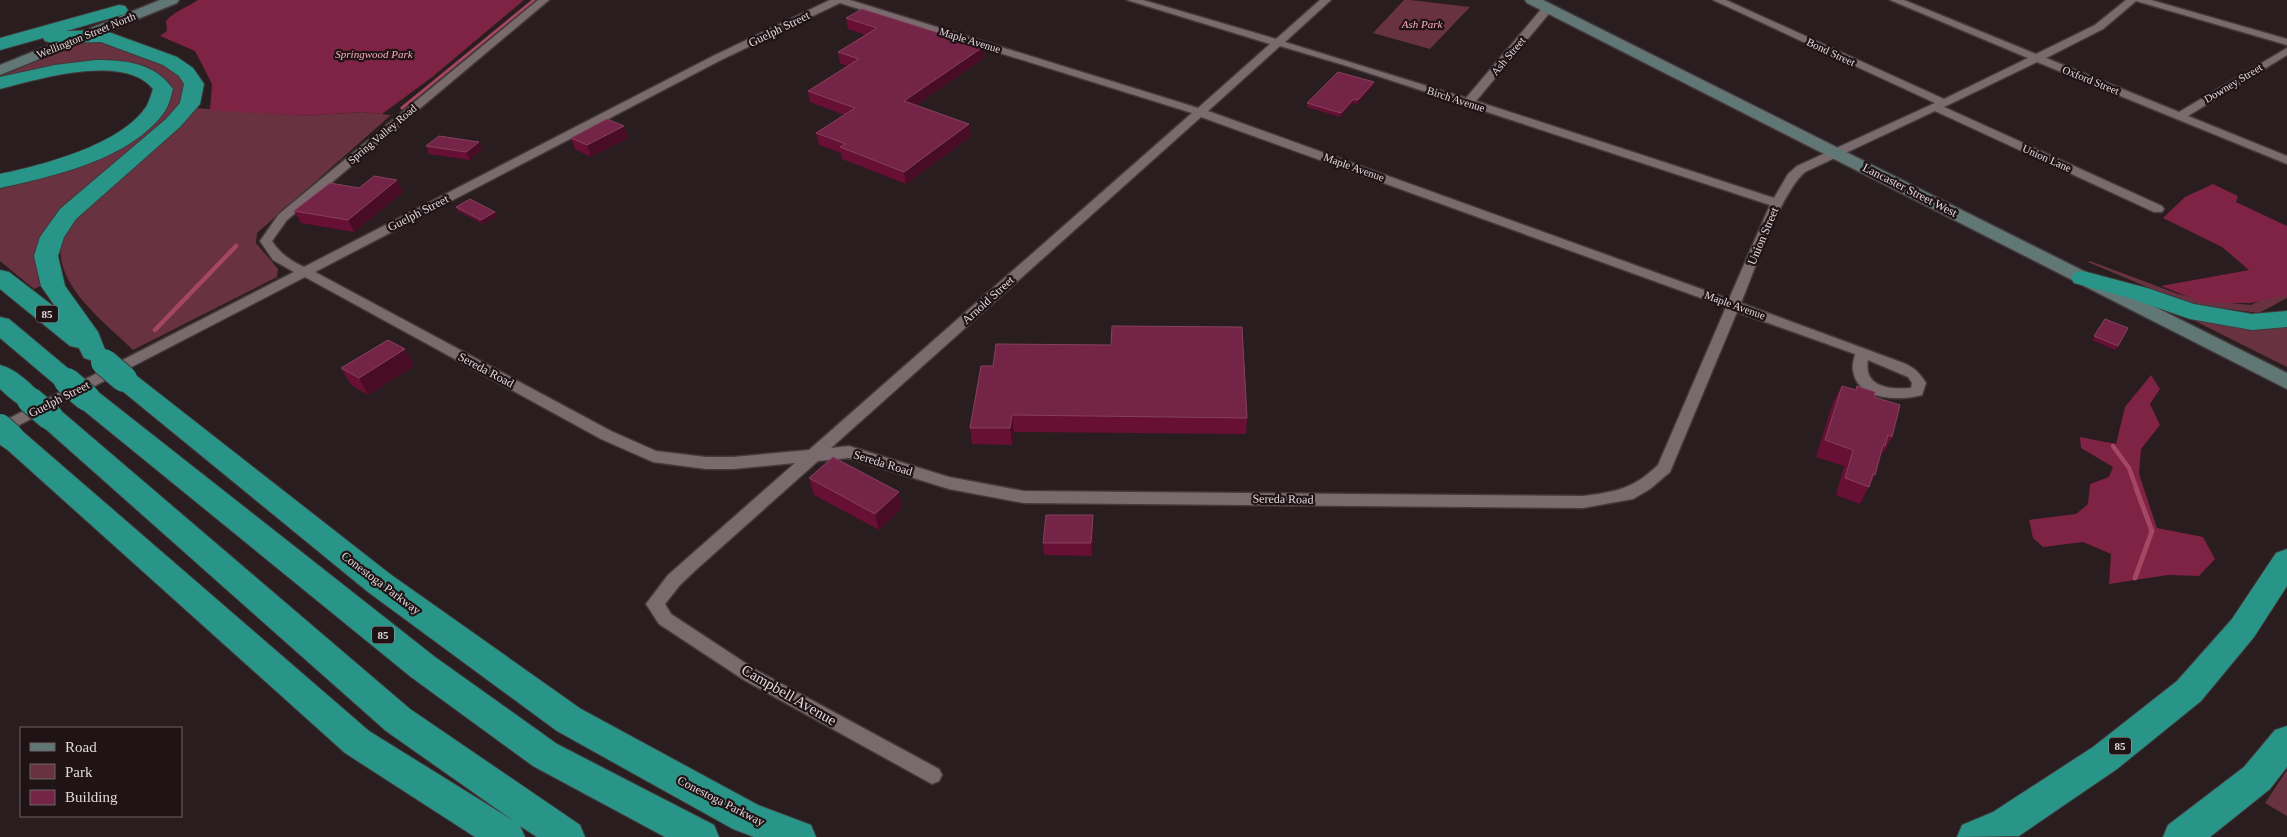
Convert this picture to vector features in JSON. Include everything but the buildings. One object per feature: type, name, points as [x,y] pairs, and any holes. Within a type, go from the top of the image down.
[{"type":"highway","points":[[0,44],[119,10]]},
{"type":"highway","points":[[52,37],[103,36],[170,61],[186,72],[194,84],[190,104],[173,123],[68,214],[52,237],[46,256],[52,286],[107,364]]},
{"type":"highway","points":[[0,82],[60,69],[114,67],[149,75],[163,89],[162,99],[157,109],[136,130],[115,142],[75,160],[35,174],[0,180]]},
{"type":"highway","name":"Conestoga Parkway","points":[[0,277],[378,583],[569,720],[746,817],[798,837]]},
{"type":"highway","points":[[2083,278],[2138,293],[2190,311],[2252,322],[2287,320]]},
{"type":"highway","name":"85","points":[[0,325],[77,390],[423,667],[545,756],[701,837]]},
{"type":"highway","points":[[0,374],[398,720],[567,837]]},
{"type":"highway","points":[[4,432],[357,742],[507,837]]},
{"type":"highway","name":"85","points":[[1974,837],[2006,824],[2105,758],[2189,691],[2243,628],[2287,560]]},
{"type":"highway","points":[[2182,837],[2257,778],[2287,741]]},
{"type":"main road","name":"Wellington Street North","points":[[0,58],[144,0]]},
{"type":"main road","name":"Wellington Street North","points":[[0,70],[172,0]]},
{"type":"main road","name":"Lancaster Street West","points":[[1532,0],[2287,382]]},
{"type":"street","name":"Spring Valley Road","points":[[305,272],[286,264],[271,252],[266,241],[283,217],[544,0]]},
{"type":"street","name":"Guelph Street","points":[[4,432],[305,272],[717,58],[839,0]]},
{"type":"street","name":"Maple Avenue","points":[[839,0],[1199,112],[1862,352]]},
{"type":"street","name":"Birch Avenue","points":[[1132,0],[1278,41],[1777,203]]},
{"type":"street","name":"Arnold Street","points":[[655,604],[674,580],[1326,0]]},
{"type":"street","name":"Bond Street","points":[[1718,0],[1939,105]]},
{"type":"street","name":"Oxford Street","points":[[1895,0],[2287,160]]},
{"type":"street","name":"Union Street","points":[[1475,501],[1583,502],[1625,496],[1649,485],[1664,468],[1777,203],[1792,177],[1801,169],[1835,152],[1939,105],[2099,27],[2132,0]]},
{"type":"street","points":[[2140,0],[2287,42]]},
{"type":"street","name":"Ash Street","points":[[1468,103],[1548,8]]},
{"type":"street","name":"Downey Street","points":[[2180,116],[2287,51]]},
{"type":"street","name":"Union Lane","points":[[1939,105],[2158,209]]},
{"type":"street","name":"Sereda Road","points":[[305,272],[606,435],[653,456],[706,463],[733,463],[849,452],[949,483],[1024,497],[1475,501]]},
{"type":"street","name":"Campbell Avenue","points":[[655,604],[665,619],[750,674],[932,776]]},
{"type":"green space","name":"Springwood Park","points":[[198,0],[524,0],[431,78],[382,114],[362,112],[304,116],[210,110],[212,84],[195,51],[160,36],[167,31],[166,21],[169,18]]},
{"type":"green space","name":"Ash Park","points":[[1404,0],[1470,7],[1430,49],[1373,33]]},
{"type":"green space","points":[[83,40],[95,40],[176,69],[188,86],[180,109],[78,200],[45,284],[34,289],[0,261],[0,185],[107,152],[169,88],[158,75],[131,65],[0,80],[0,74]]},
{"type":"green space","points":[[195,108],[304,116],[362,112],[391,115],[257,233],[256,243],[278,269],[277,277],[133,350],[94,313],[71,284],[64,269],[61,252],[63,235],[76,216]]},
{"type":"green space","points":[[2213,184],[2238,196],[2236,202],[2287,226],[2287,295],[2251,303],[2204,303],[2161,286],[2249,270],[2222,247],[2163,218],[2185,197]]},
{"type":"green space","points":[[2090,261],[2178,294],[2208,301],[2251,305],[2287,287],[2287,298],[2259,313],[2180,301],[2088,262]]},
{"type":"green space","points":[[2179,313],[2287,327],[2287,367]]},
{"type":"green space","points":[[2151,375],[2160,389],[2150,404],[2160,425],[2141,449],[2139,474],[2157,528],[2203,537],[2215,559],[2199,576],[2168,575],[2109,584],[2111,554],[2083,542],[2043,547],[2033,538],[2029,520],[2076,514],[2088,504],[2090,484],[2109,477],[2113,467],[2081,448],[2080,437],[2116,444],[2125,407]]},
{"type":"green space","points":[[2287,770],[2287,816],[2265,803]]},
{"type":"waterway","points":[[402,108],[534,0]]},
{"type":"waterway","points":[[155,330],[236,246]]},
{"type":"waterway","points":[[2113,446],[2129,468],[2137,490]]},
{"type":"waterway","points":[[2135,578],[2152,531],[2136,488]]}]
